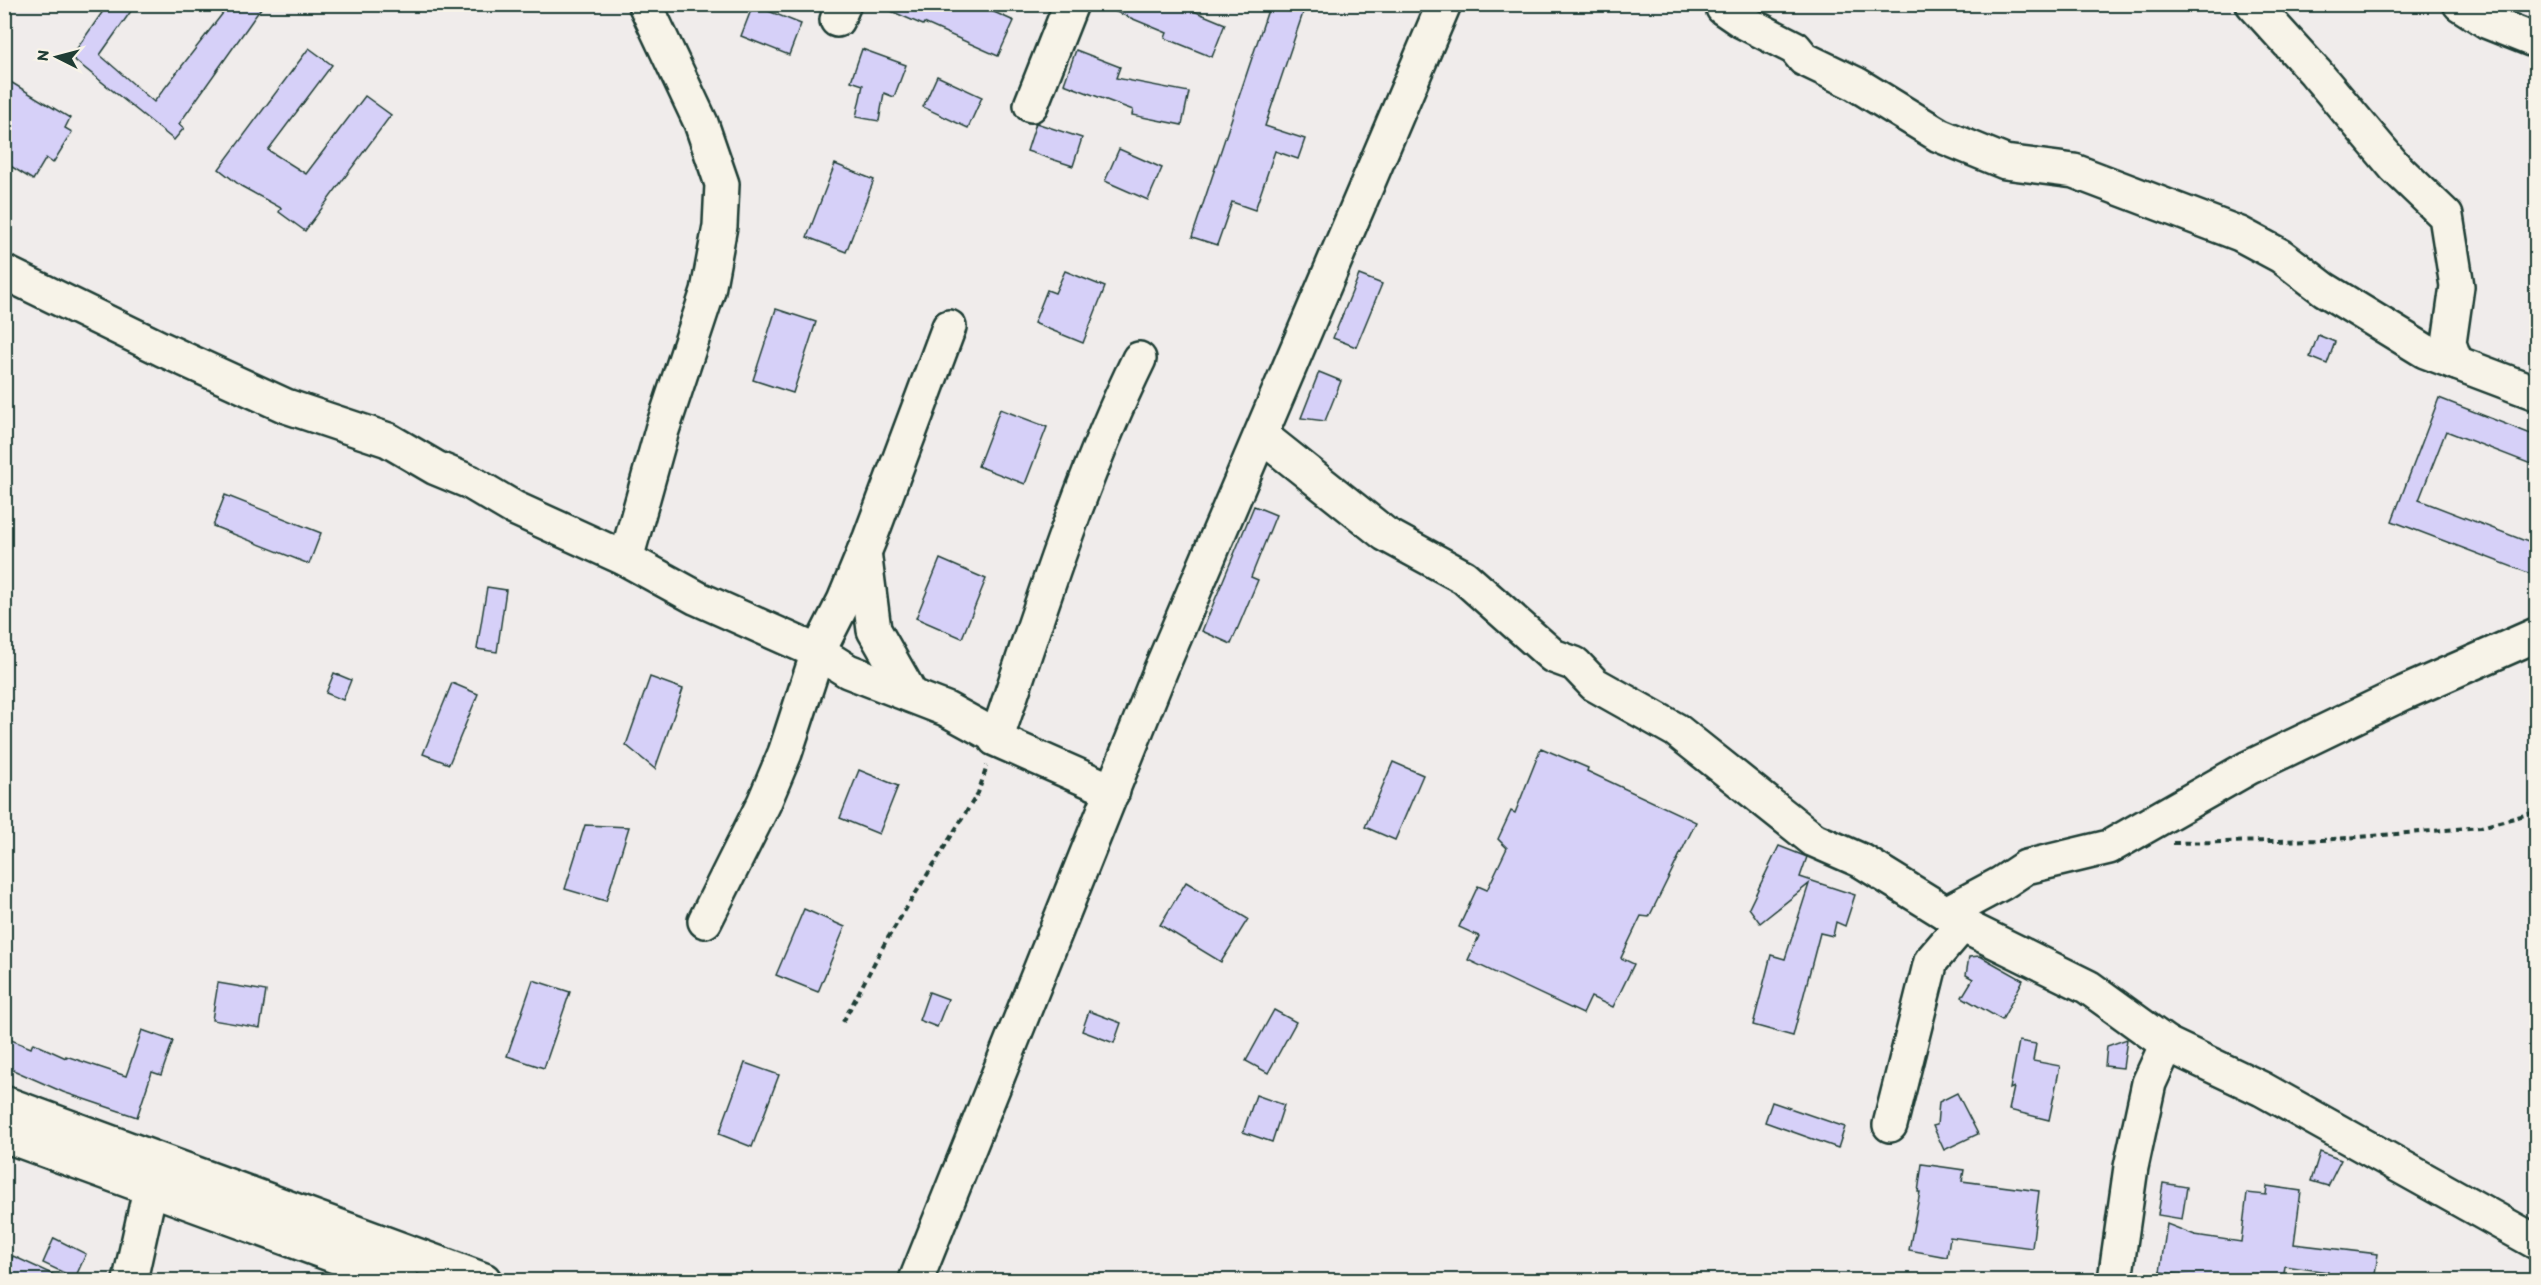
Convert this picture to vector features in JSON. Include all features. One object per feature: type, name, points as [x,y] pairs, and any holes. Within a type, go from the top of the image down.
[{"type":"street","points":[[626,559],[662,430],[708,291],[720,226],[722,184],[701,123],[645,4]]},
{"type":"street","points":[[1031,105],[1071,4]]},
{"type":"street","points":[[916,1281],[1161,669],[1444,4]]},
{"type":"street","points":[[1722,4],[1723,8],[1742,21],[1795,48],[1804,59],[1856,84],[1939,135],[2005,162],[2074,171],[2241,234],[2281,256],[2324,289],[2425,351],[2536,393]]},
{"type":"street","points":[[2253,4],[2315,72],[2395,167],[2446,216],[2457,286],[2449,344],[2457,363]]},
{"type":"street","points":[[2460,4],[2488,22],[2536,41]]},
{"type":"street","points":[[4,272],[286,406],[388,440],[436,468],[470,482],[514,508],[626,559],[697,598],[818,652],[848,670],[946,709],[996,738],[1113,790]]},
{"type":"street","points":[[705,921],[764,802],[785,753],[818,652],[844,601],[949,327]]},
{"type":"street","points":[[996,738],[1044,597],[1098,451],[1139,359]]},
{"type":"street","points":[[1262,436],[1385,534],[1464,577],[1553,656],[1575,664],[1594,684],[1676,730],[1814,840],[1863,861],[1954,919],[2088,987],[2167,1044],[2262,1089],[2536,1242]]},
{"type":"street","points":[[864,551],[874,630],[911,695]]},
{"type":"street","points":[[1890,1125],[1931,961],[1954,919],[2026,867],[2109,847],[2248,768],[2404,693],[2536,635]]},
{"type":"street","points":[[2115,1281],[2131,1167],[2149,1083],[2167,1044]]},
{"type":"street","points":[[4,1103],[311,1233],[401,1281]]},
{"type":"street","points":[[4,1135],[150,1189],[484,1281]]},
{"type":"street","points":[[130,1281],[150,1189]]},
{"type":"path","points":[[843,1022],[886,941],[978,793],[996,738]]},
{"type":"path","points":[[2163,844],[2322,840],[2481,827],[2536,812]]},
{"type":"building","points":[[108,4],[136,4],[100,55],[154,102],[230,4],[264,4],[179,124],[184,128],[174,140],[71,57]]},
{"type":"building","points":[[875,4],[976,4],[1014,21],[998,56]]},
{"type":"building","points":[[1097,4],[1177,4],[1225,24],[1212,57],[1165,38],[1167,33]]},
{"type":"building","points":[[1270,4],[1306,4],[1265,126],[1305,139],[1298,159],[1275,151],[1255,210],[1232,202],[1217,245],[1192,237]]},
{"type":"building","points":[[753,5],[801,24],[789,55],[741,36]]},
{"type":"building","points":[[309,48],[332,65],[268,150],[306,174],[365,96],[391,115],[305,231],[279,212],[281,208],[241,186],[219,169]]},
{"type":"building","points":[[862,49],[906,65],[894,97],[884,93],[879,121],[856,117],[863,85],[851,81]]},
{"type":"building","points":[[1076,50],[1120,67],[1116,78],[1189,92],[1182,125],[1132,115],[1133,110],[1064,84]]},
{"type":"building","points":[[937,76],[982,97],[968,128],[923,107]]},
{"type":"building","points":[[4,78],[70,118],[65,128],[72,132],[53,163],[46,158],[33,180],[4,162]]},
{"type":"building","points":[[1036,123],[1082,138],[1073,166],[1027,151]]},
{"type":"building","points":[[1119,149],[1162,168],[1148,200],[1105,181]]},
{"type":"building","points":[[835,164],[874,180],[846,252],[807,237]]},
{"type":"building","points":[[1065,271],[1105,287],[1083,343],[1034,323],[1047,290],[1055,293]]},
{"type":"building","points":[[1359,275],[1382,284],[1356,347],[1333,338]]},
{"type":"building","points":[[776,309],[816,322],[793,393],[753,380]]},
{"type":"building","points":[[2318,335],[2335,342],[2327,364],[2310,357]]},
{"type":"building","points":[[1319,372],[1341,381],[1325,421],[1301,418]]},
{"type":"building","points":[[2439,398],[2536,436],[2536,466],[2446,431],[2419,500],[2536,545],[2536,576],[2392,521]]},
{"type":"building","points":[[1000,409],[1047,427],[1025,484],[978,466]]},
{"type":"building","points":[[225,495],[321,533],[309,564],[213,526]]},
{"type":"building","points":[[1254,506],[1276,515],[1251,577],[1258,580],[1231,644],[1202,631]]},
{"type":"building","points":[[940,559],[986,579],[962,638],[916,618]]},
{"type":"building","points":[[487,587],[506,590],[497,652],[477,649]]},
{"type":"building","points":[[334,673],[351,680],[343,700],[326,693]]},
{"type":"building","points":[[650,677],[683,689],[655,769],[626,745]]},
{"type":"building","points":[[452,683],[478,694],[449,764],[423,754]]},
{"type":"building","points":[[1541,748],[1588,768],[1587,771],[1696,822],[1649,917],[1641,916],[1621,958],[1634,964],[1613,1007],[1591,997],[1583,1014],[1468,960],[1479,936],[1459,927],[1478,886],[1487,890],[1507,848],[1498,839],[1511,811],[1515,813]]},
{"type":"building","points":[[1393,762],[1423,775],[1395,840],[1365,827]]},
{"type":"building","points":[[859,770],[898,786],[879,834],[840,818]]},
{"type":"building","points":[[585,825],[629,827],[606,901],[565,889]]},
{"type":"building","points":[[1779,846],[1807,857],[1800,877],[1855,895],[1845,926],[1836,922],[1833,936],[1820,933],[1793,1036],[1753,1025],[1771,955],[1785,959],[1809,884],[1760,923],[1749,908]]},
{"type":"building","points":[[1186,882],[1248,919],[1221,962],[1160,925]]},
{"type":"building","points":[[804,909],[845,927],[818,992],[776,975]]},
{"type":"building","points":[[1980,956],[2023,980],[2002,1020],[1962,997],[1973,979],[1966,975],[1969,957]]},
{"type":"building","points":[[533,980],[570,992],[544,1068],[507,1056]]},
{"type":"building","points":[[218,983],[266,991],[260,1028],[212,1020]]},
{"type":"building","points":[[929,992],[948,999],[937,1027],[919,1020]]},
{"type":"building","points":[[1274,1010],[1296,1022],[1268,1073],[1246,1061]]},
{"type":"building","points":[[1089,1011],[1121,1023],[1114,1043],[1082,1031]]},
{"type":"building","points":[[142,1030],[173,1041],[161,1075],[152,1072],[137,1117],[63,1092],[4,1066],[4,1037],[31,1048],[33,1043],[66,1058],[66,1056],[126,1076]]},
{"type":"building","points":[[2127,1039],[2123,1068],[2105,1066],[2107,1046]]},
{"type":"building","points":[[2019,1041],[2036,1044],[2033,1061],[2060,1066],[2049,1120],[2009,1110],[2014,1087],[2010,1089]]},
{"type":"building","points":[[745,1063],[779,1075],[752,1147],[719,1134]]},
{"type":"building","points":[[1957,1093],[1978,1134],[1944,1150],[1933,1126],[1937,1125],[1939,1102]]},
{"type":"building","points":[[1256,1095],[1284,1105],[1272,1142],[1243,1132]]},
{"type":"building","points":[[1772,1102],[1845,1127],[1838,1148],[1765,1122]]},
{"type":"building","points":[[2320,1152],[2341,1160],[2328,1186],[2311,1181]]},
{"type":"building","points":[[1922,1164],[1964,1170],[1962,1181],[2039,1191],[2032,1248],[1950,1237],[1947,1257],[1909,1250],[1920,1192],[1918,1192]]},
{"type":"building","points":[[2163,1183],[2187,1187],[2182,1219],[2158,1215]]},
{"type":"building","points":[[2267,1186],[2301,1191],[2294,1244],[2378,1254],[2374,1281],[2327,1281],[2328,1272],[2285,1266],[2283,1281],[2217,1281],[2160,1272],[2167,1224],[2195,1235],[2241,1242],[2247,1193],[2266,1195]]},
{"type":"building","points":[[54,1238],[86,1254],[75,1278],[43,1263]]},
{"type":"building","points":[[13,1256],[67,1281],[4,1281],[4,1274]]}]
